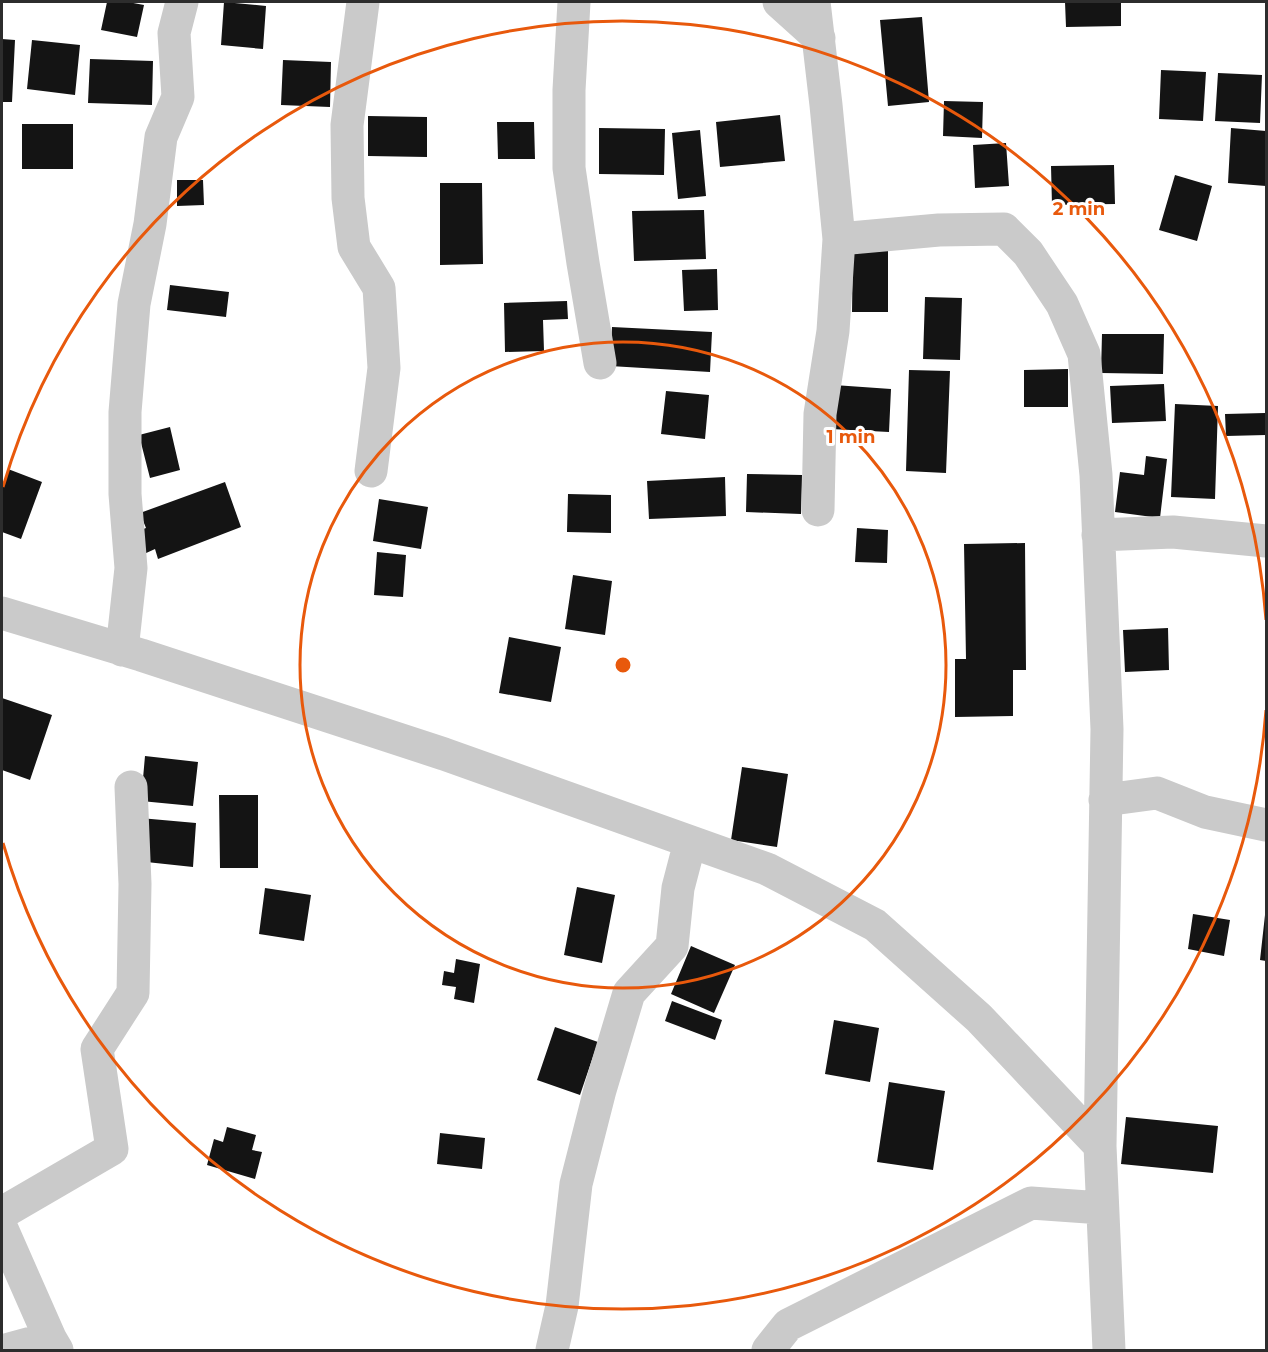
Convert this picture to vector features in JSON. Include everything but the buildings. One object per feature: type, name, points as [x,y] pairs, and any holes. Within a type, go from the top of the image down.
[{"type":"street","points":[[122,650],[131,568],[125,494],[125,424],[134,304],[150,224],[160,137],[178,97],[174,33],[182,2]]},
{"type":"street","points":[[363,2],[348,125],[348,198],[354,248],[379,288],[384,368],[371,471]]},
{"type":"street","points":[[574,2],[569,90],[569,168],[600,363]]},
{"type":"street","points":[[779,2],[819,38]]},
{"type":"street","points":[[814,2],[838,239],[833,331],[820,414],[818,510]]},
{"type":"street","points":[[838,239],[939,230],[1004,229],[1028,253],[1062,304],[1084,354],[1096,475],[1107,729],[1100,1146],[1109,1350]]},
{"type":"street","points":[[1098,535],[1173,532],[1266,541]]},
{"type":"street","points":[[2,614],[122,650],[444,754],[767,869],[875,925],[979,1018],[1100,1146]]},
{"type":"street","points":[[2,1213],[112,1149],[97,1049],[133,993],[135,884],[131,787]]},
{"type":"street","points":[[1105,800],[1157,792],[1205,812],[1266,825]]},
{"type":"street","points":[[552,1350],[562,1306],[576,1184],[600,1090],[629,993],[672,946],[678,888],[690,842]]},
{"type":"street","points":[[768,1350],[788,1325],[1031,1203],[1102,1208]]},
{"type":"street","points":[[2,1229],[53,1344],[6,1350]]}]
